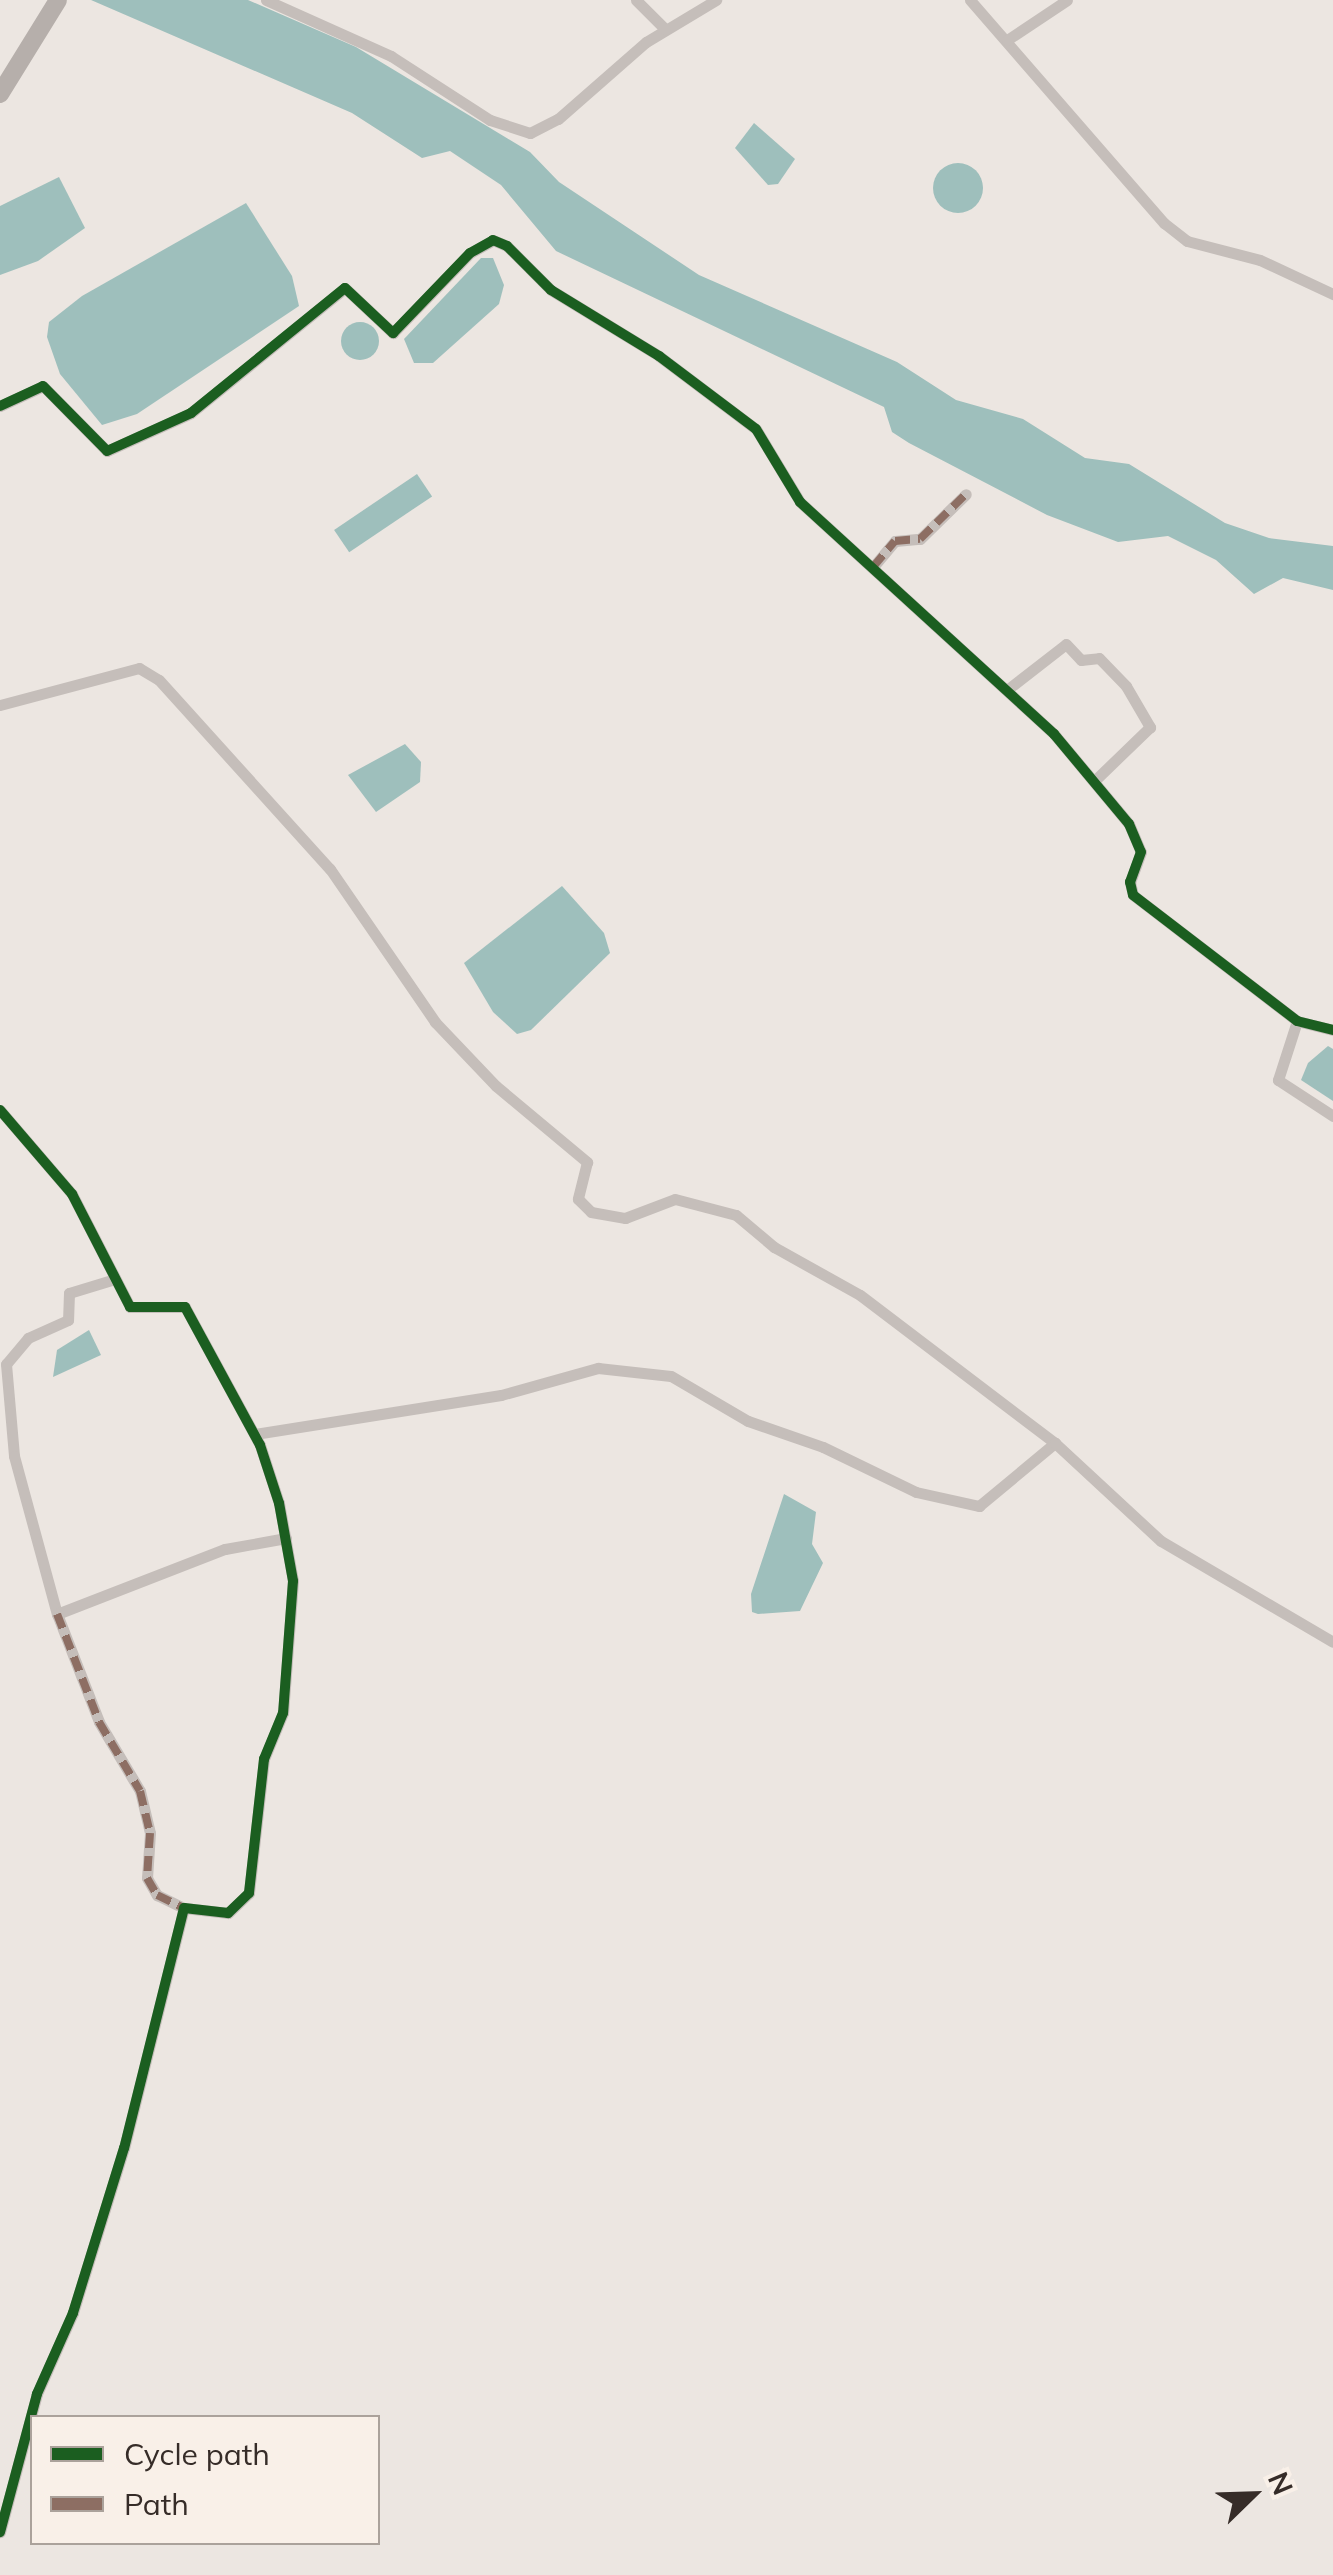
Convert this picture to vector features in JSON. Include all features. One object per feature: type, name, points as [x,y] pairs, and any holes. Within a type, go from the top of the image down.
[{"type":"main road","points":[[0,94],[56,5]]},
{"type":"street","points":[[266,0],[391,56],[490,120],[530,134],[558,119],[664,29],[716,0]]},
{"type":"street","points":[[636,0],[664,29]]},
{"type":"street","points":[[970,0],[1164,223],[1188,241],[1247,255],[1333,294]]},
{"type":"street","points":[[1007,40],[1067,0]]},
{"type":"street","points":[[0,406],[43,386],[108,451],[191,413],[345,288],[384,327],[401,328],[470,253],[492,240],[551,290],[741,415],[767,444],[800,502],[1008,689],[1094,781],[1129,824],[1141,852],[1133,895],[1298,1021],[1333,1030]]},
{"type":"street","points":[[873,567],[895,541],[920,539],[966,494]]},
{"type":"street","points":[[1008,689],[1066,644],[1081,660],[1099,658],[1126,686],[1150,727],[1094,781]]},
{"type":"street","points":[[0,706],[138,668],[159,680],[330,869],[435,1022],[496,1086],[587,1162],[578,1199],[591,1212],[625,1218],[675,1198],[736,1215],[774,1248],[860,1295],[1055,1443],[1161,1541],[1333,1642]]},
{"type":"street","points":[[1298,1021],[1278,1080],[1333,1116]]},
{"type":"street","points":[[0,1110],[72,1194],[130,1307],[185,1306],[255,1434],[286,1538],[291,1650],[283,1713],[264,1759],[249,1892],[228,1913],[184,1908],[157,1894],[147,1878],[150,1833],[140,1791],[99,1722],[57,1614],[14,1456],[6,1364],[28,1338],[68,1320],[69,1293],[115,1279]]},
{"type":"street","points":[[255,1434],[501,1395],[598,1368],[671,1376],[748,1421],[824,1447],[916,1492],[979,1506],[1055,1443]]},
{"type":"street","points":[[57,1614],[225,1549],[286,1538]]},
{"type":"street","points":[[31,2415],[73,2313],[124,2148],[184,1908]]},
{"type":"street","points":[[0,2532],[30,2420]]},
{"type":"water","points":[[91,0],[248,0],[356,47],[530,152],[559,182],[699,275],[897,362],[956,400],[1023,419],[1085,458],[1129,464],[1225,523],[1269,538],[1333,546],[1333,590],[1283,578],[1254,594],[1216,560],[1168,536],[1118,542],[1047,515],[892,432],[884,407],[556,251],[501,185],[450,151],[422,158],[352,113]]},
{"type":"water","points":[[754,123],[795,159],[778,184],[768,185],[735,148]]},
{"type":"water","points":[[958,163],[976,170],[983,188],[976,206],[958,213],[940,206],[933,188],[940,170]]},
{"type":"water","points":[[59,177],[85,228],[38,261],[0,275],[0,206]]},
{"type":"water","points":[[246,203],[292,276],[299,306],[137,414],[102,425],[60,374],[47,337],[49,322],[82,296]]},
{"type":"water","points":[[481,258],[493,258],[504,285],[499,304],[433,363],[414,363],[404,339]]},
{"type":"water","points":[[360,322],[373,328],[379,341],[373,354],[360,360],[347,354],[341,341],[347,328]]},
{"type":"water","points":[[417,474],[432,496],[349,552],[334,530]]},
{"type":"water","points":[[405,744],[421,762],[420,782],[376,812],[348,775]]},
{"type":"water","points":[[562,886],[604,933],[610,953],[531,1030],[517,1034],[493,1012],[464,963]]},
{"type":"water","points":[[1328,1046],[1333,1049],[1333,1101],[1301,1080],[1308,1063]]},
{"type":"water","points":[[89,1330],[101,1355],[53,1377],[57,1350]]},
{"type":"water","points":[[784,1494],[816,1512],[812,1544],[823,1563],[800,1611],[758,1614],[752,1612],[751,1594]]},
{"type":"marked path","points":[[873,567],[895,541],[920,539],[966,494]]},
{"type":"marked path","points":[[57,1614],[99,1722],[140,1791],[150,1833],[147,1878],[157,1895],[184,1908]]},
{"type":"cycle path","points":[[0,406],[43,386],[107,451],[191,413],[345,288],[393,333],[470,253],[493,240],[507,246],[551,290],[659,356],[756,429],[800,502],[1054,734],[1129,824],[1141,852],[1130,882],[1133,895],[1297,1021],[1333,1030]]},
{"type":"cycle path","points":[[0,1110],[72,1194],[130,1307],[185,1307],[260,1445],[279,1503],[293,1581],[283,1713],[264,1759],[249,1893],[228,1913],[184,1908],[124,2148],[73,2313],[31,2415]]},
{"type":"cycle path","points":[[0,2532],[30,2420]]}]
